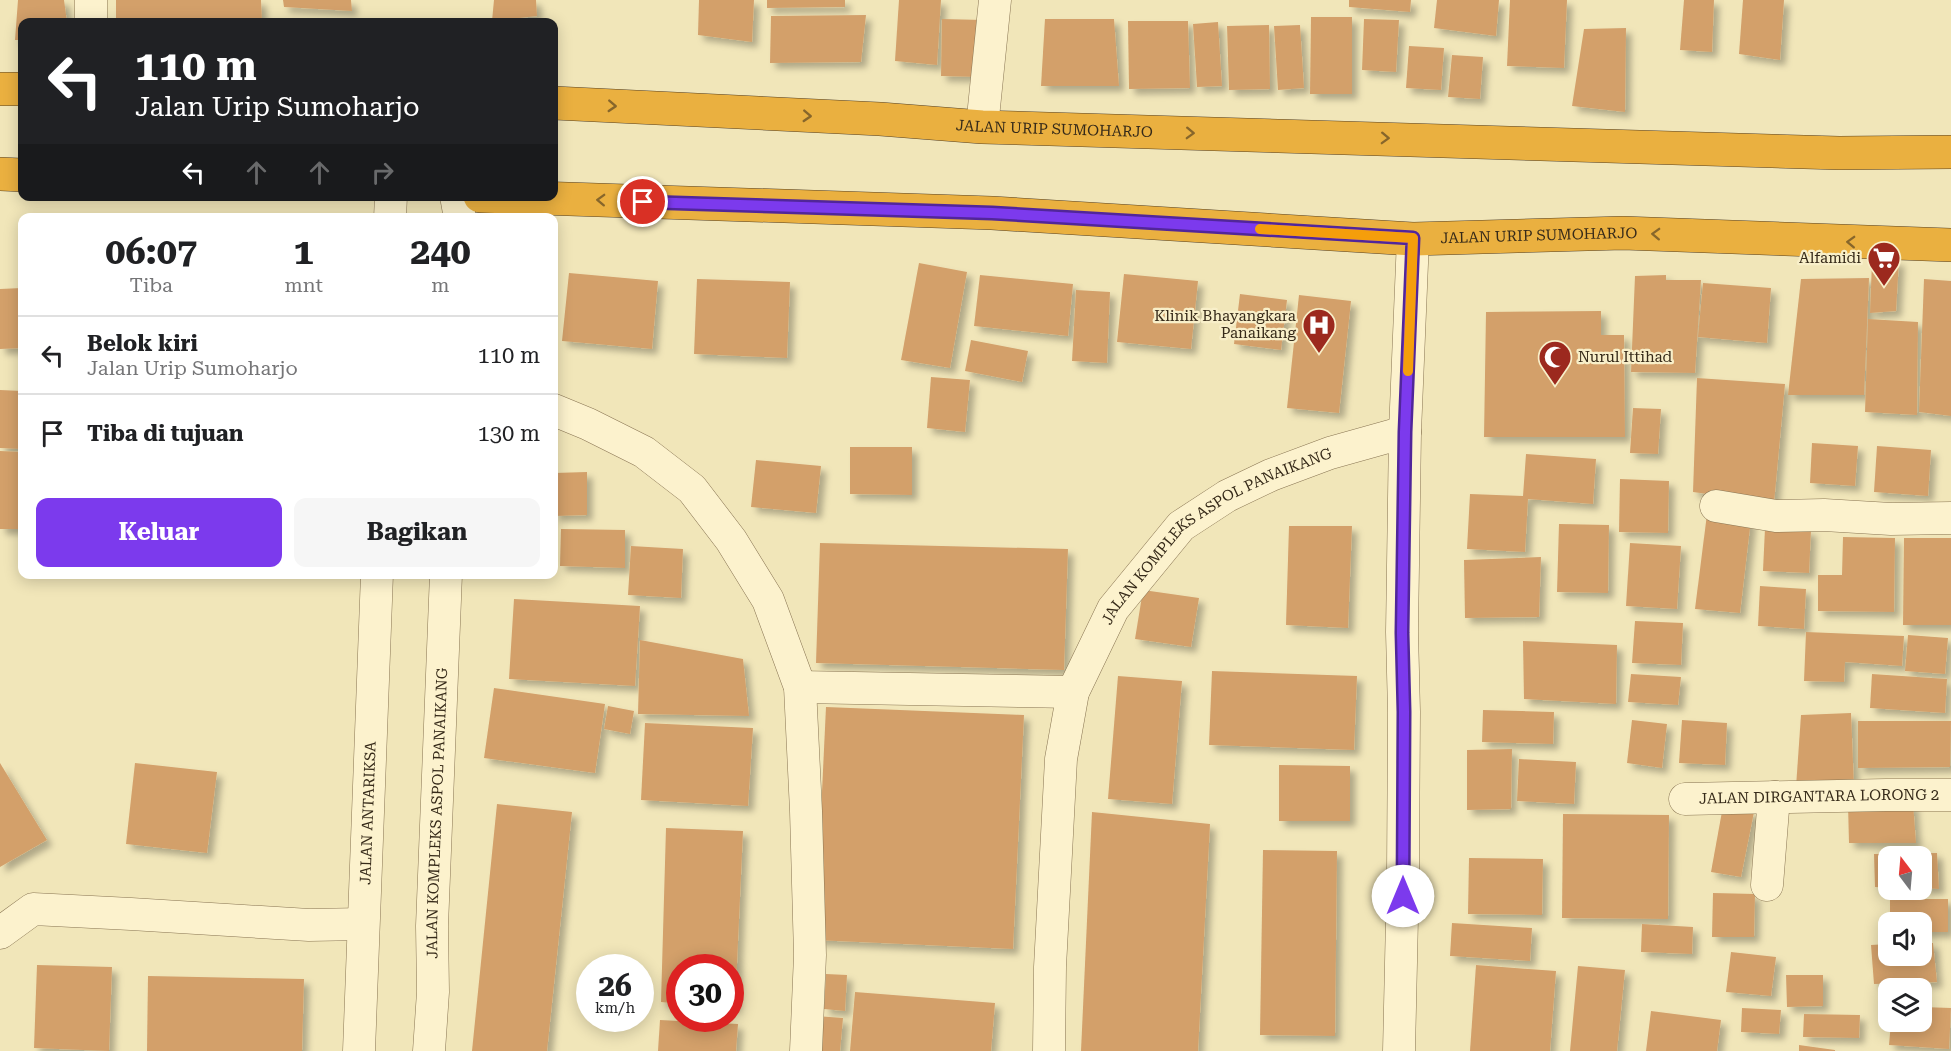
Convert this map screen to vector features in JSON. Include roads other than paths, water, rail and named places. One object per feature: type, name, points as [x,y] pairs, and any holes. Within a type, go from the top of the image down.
[{"type":"highway","points":[[0,89],[18,89]]},
{"type":"highway","name":"JALAN URIP SUMOHARJO","points":[[558,103],[880,119],[982,128],[1839,153],[1951,152]]},
{"type":"highway","points":[[0,174],[18,175]]},
{"type":"highway","name":"JALAN URIP SUMOHARJO","points":[[558,199],[992,213],[1413,238],[1623,233],[1951,245]]},
{"type":"street","points":[[91,0],[91,18]]},
{"type":"street","points":[[982,128],[995,0]]},
{"type":"street","points":[[1399,1051],[1402,982],[1404,712],[1402,633],[1405,432],[1413,238]]},
{"type":"street","points":[[558,412],[644,452],[692,489],[731,540],[768,600],[800,687],[810,955],[806,1051]]},
{"type":"street","name":"JALAN KOMPLEKS ASPOL PANAIKANG","points":[[1049,1051],[1050,967],[1061,759],[1073,692],[1113,609],[1181,525],[1227,496],[1271,475],[1330,453],[1405,432]]},
{"type":"street","points":[[1716,506],[1776,516],[1951,518]]},
{"type":"street","name":"JALAN ANTARIKSA","points":[[359,1051],[377,579]]},
{"type":"street","name":"JALAN KOMPLEKS ASPOL PANAIKANG","points":[[429,1051],[433,992],[432,926],[446,579]]},
{"type":"street","points":[[800,687],[1073,692]]},
{"type":"street","name":"JALAN DIRGANTARA LORONG 2","points":[[1685,799],[1951,795]]},
{"type":"street","points":[[1767,885],[1774,797]]},
{"type":"street","points":[[0,933],[33,909],[309,925],[363,924]]},
{"type":"place","name":"Alfamidi","points":[[1884,287]]},
{"type":"place","name":"Klinik Bhayangkara Panaikang","points":[[1319,354]]},
{"type":"place","name":"Nurul Ittihad","points":[[1555,386]]}]
